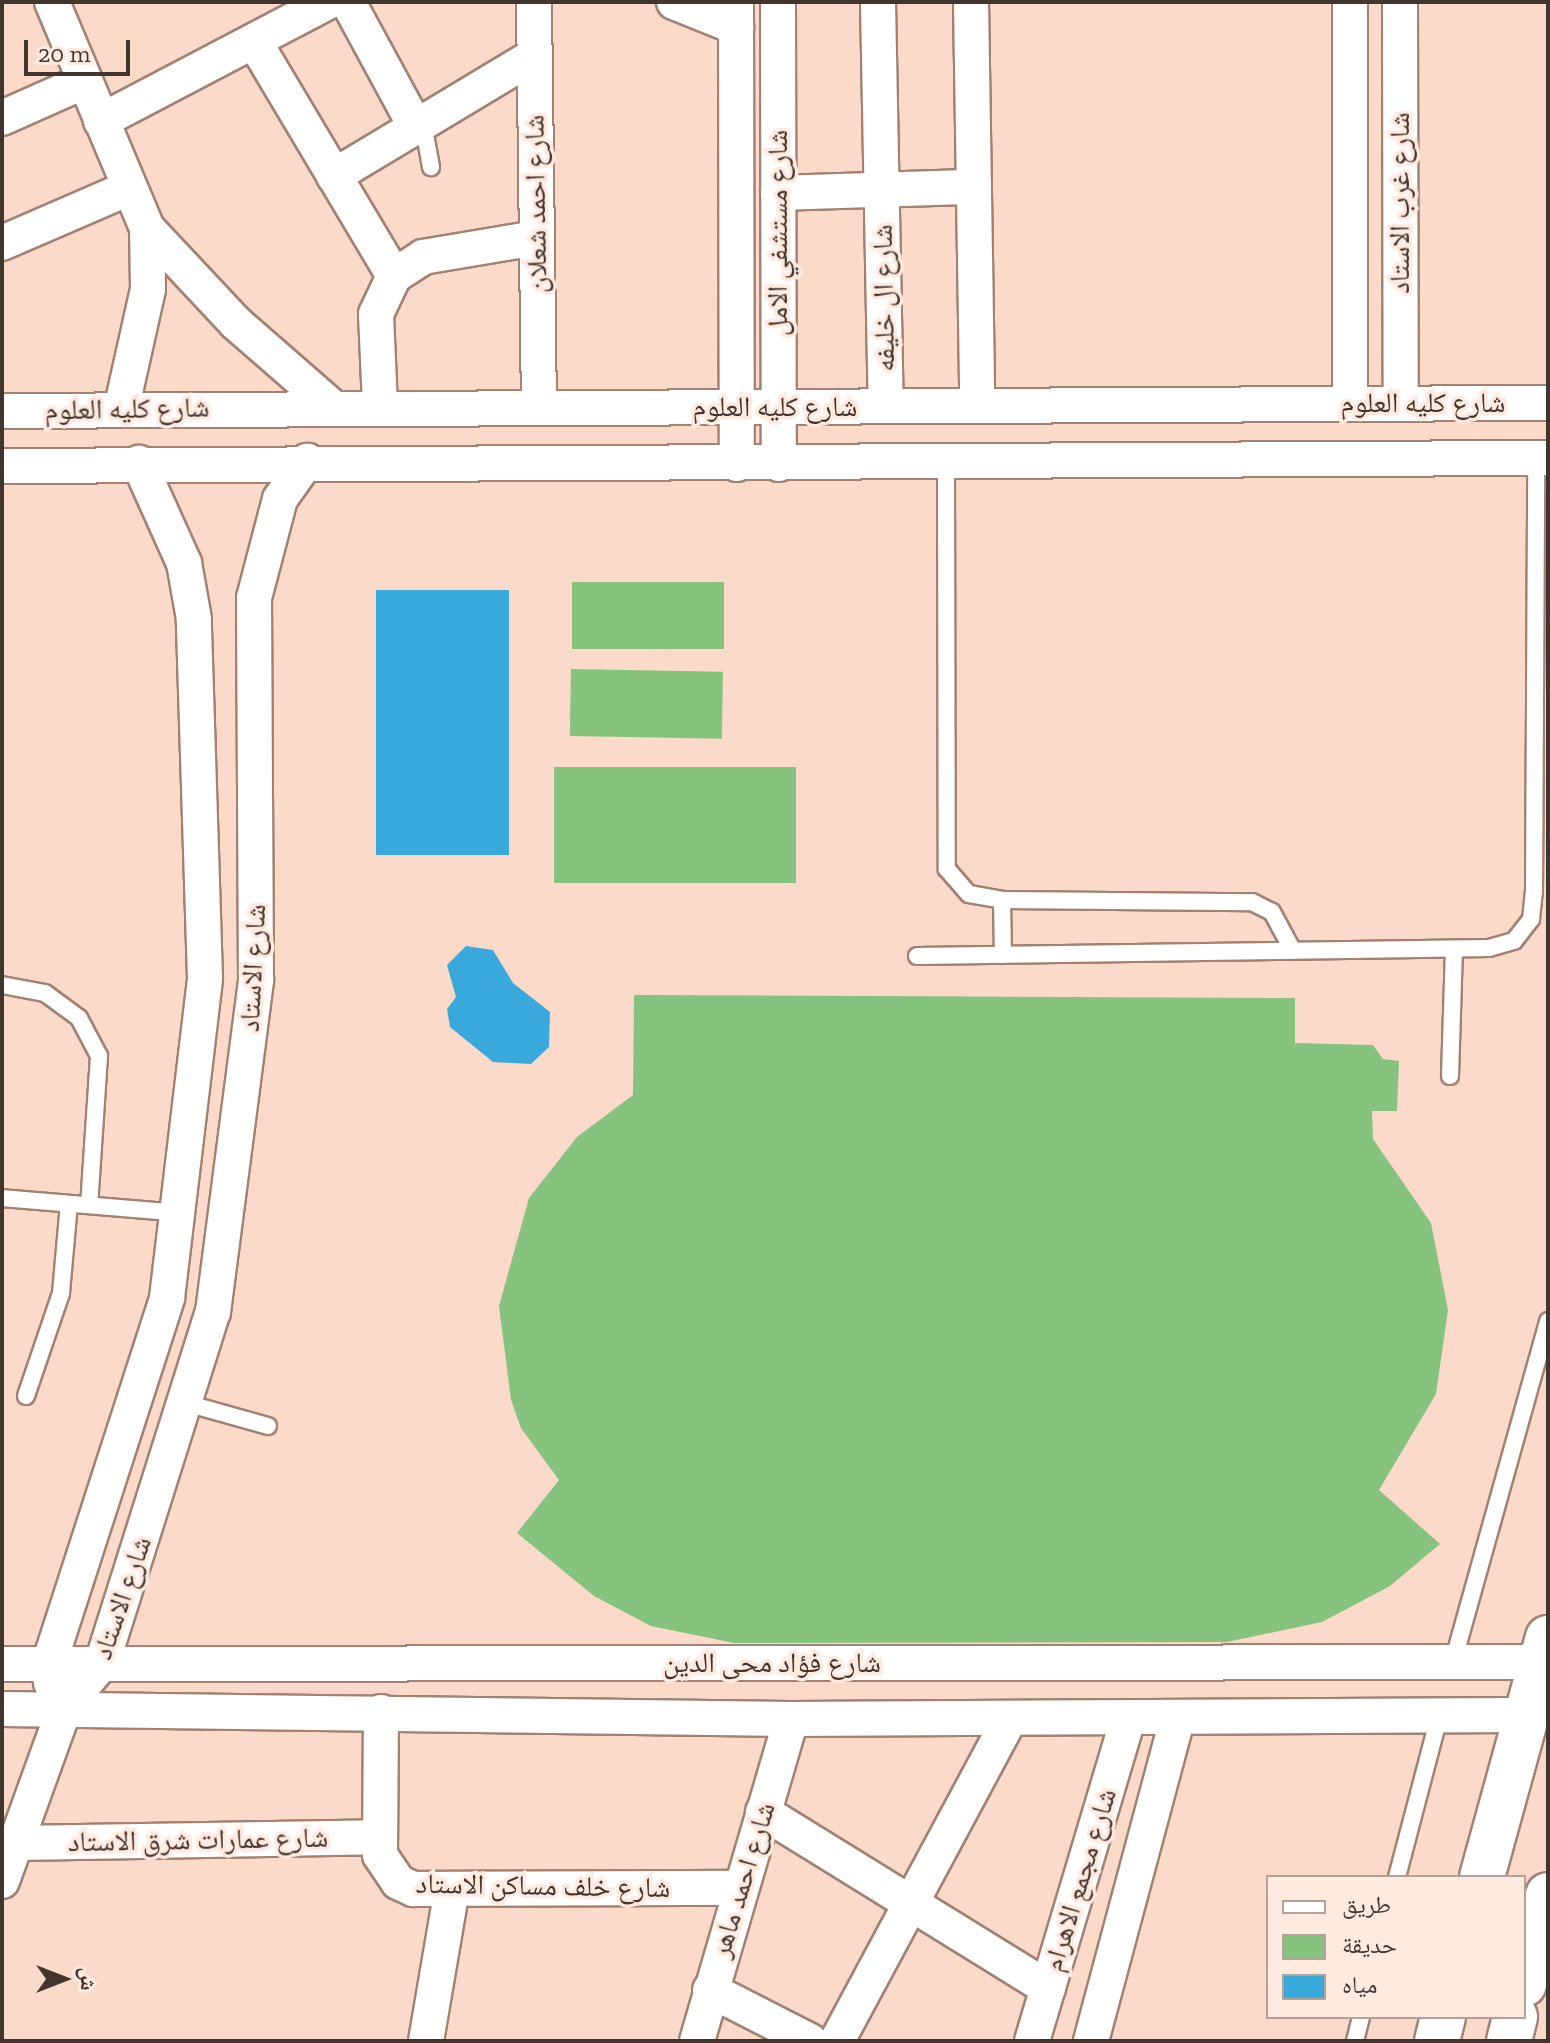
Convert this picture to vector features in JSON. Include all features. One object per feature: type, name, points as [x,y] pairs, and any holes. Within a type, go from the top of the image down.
[{"type":"main road","points":[[1483,1875],[1545,1650]]},
{"type":"main road","points":[[1526,1977],[1548,1895]]},
{"type":"main road","points":[[1437,2041],[1442,2019]]},
{"type":"main road","points":[[1509,2041],[1514,2019]]},
{"type":"street","points":[[101,121],[328,2]]},
{"type":"street","points":[[348,2],[419,125]]},
{"type":"street","name":"شارع احمد شعلان","points":[[534,2],[539,407]]},
{"type":"street","points":[[674,2],[736,14]]},
{"type":"street","name":"شارع مستشفي الامل","points":[[778,2],[779,464]]},
{"type":"street","name":"شارع ال خليفه","points":[[878,2],[886,406]]},
{"type":"street","points":[[971,2],[977,404]]},
{"type":"street","name":"شارع غرب الاستاد","points":[[1350,2],[1350,404]]},
{"type":"street","name":"شارع غرب الاستاد","points":[[1400,2],[1401,404]]},
{"type":"street","points":[[54,3],[147,228],[236,323],[331,406]]},
{"type":"street","name":"شارع مستشفي الامل","points":[[736,14],[737,464]]},
{"type":"street","points":[[254,41],[394,276]]},
{"type":"street","points":[[334,176],[534,56]]},
{"type":"street","points":[[2,118],[85,81]]},
{"type":"street","points":[[778,193],[974,187]]},
{"type":"street","points":[[2,243],[129,188]]},
{"type":"street","points":[[121,410],[148,289],[147,228]]},
{"type":"street","points":[[380,406],[376,314],[394,276],[423,257],[535,238]]},
{"type":"street","name":"شارع كليه العلوم","points":[[3,408],[779,408],[977,404],[1548,403]]},
{"type":"street","name":"شارع كليه العلوم","points":[[2,466],[307,461],[779,464],[1542,458]]},
{"type":"street","name":"شارع الاستاد","points":[[139,463],[184,563],[194,619],[207,918],[179,1219],[150,1364],[49,1664],[65,1707],[102,1663],[190,1391],[229,1232],[259,917],[254,598],[261,547],[280,499],[307,461]]},
{"type":"street","points":[[179,1219],[229,1232]]},
{"type":"street","points":[[150,1364],[190,1391]]},
{"type":"street","points":[[66,1609],[116,1620]]},
{"type":"street","name":"شارع فؤاد محى الدين","points":[[2,1664],[1453,1662],[1545,1650]]},
{"type":"street","points":[[1439,1717],[1453,1662]]},
{"type":"street","points":[[2,1881],[65,1707]]},
{"type":"street","name":"شارع فؤاد محى الدين","points":[[2,1709],[65,1707],[791,1719],[1527,1715]]},
{"type":"street","points":[[379,1837],[381,1712]]},
{"type":"street","name":"شارع احمد ماهر","points":[[697,2041],[791,1719]]},
{"type":"street","points":[[837,2041],[1010,1719]]},
{"type":"street","name":"شارع مجمع الاهرام","points":[[1032,2041],[1128,1719]]},
{"type":"street","points":[[1091,2041],[1177,1719]]},
{"type":"street","points":[[763,1812],[1048,1988]]},
{"type":"street","name":"شارع عمارات شرق الاستاد","points":[[16,1843],[379,1837]]},
{"type":"street","name":"شارع خلف مساكن الاستاد","points":[[379,1837],[380,1855],[398,1882],[452,1889],[740,1888]]},
{"type":"street","points":[[433,2039],[452,1889]]},
{"type":"street","points":[[710,1990],[810,2041]]},
{"type":"lane","points":[[419,125],[431,167]]},
{"type":"lane","points":[[917,956],[1454,949],[1514,941],[1531,919],[1542,458]]},
{"type":"lane","points":[[946,463],[947,869],[969,894],[1002,900],[1252,902],[1272,912],[1293,951]]},
{"type":"lane","points":[[1002,900],[1003,955]]},
{"type":"lane","points":[[1450,1076],[1454,949]]},
{"type":"lane","points":[[2,985],[45,993],[79,1018],[99,1056],[89,1205]]},
{"type":"lane","points":[[2,1198],[89,1205],[179,1219]]},
{"type":"lane","points":[[26,1396],[61,1293],[69,1204]]},
{"type":"lane","points":[[1453,1662],[1548,1321]]},
{"type":"lane","points":[[190,1391],[268,1426]]},
{"type":"lane","points":[[1398,1875],[1439,1717]]},
{"type":"lane","points":[[1355,2041],[1360,2019]]},
{"type":"green space","points":[[572,582],[724,582],[724,649],[572,649]]},
{"type":"green space","points":[[571,669],[723,672],[722,739],[570,736]]},
{"type":"green space","points":[[554,767],[796,767],[796,883],[554,883]]},
{"type":"green space","points":[[634,995],[1295,998],[1295,1043],[1373,1045],[1383,1059],[1399,1061],[1397,1111],[1372,1111],[1373,1139],[1431,1223],[1448,1310],[1436,1394],[1379,1490],[1440,1544],[1390,1586],[1322,1622],[1227,1642],[734,1643],[651,1626],[594,1596],[517,1533],[559,1480],[521,1428],[511,1400],[499,1306],[529,1198],[577,1137],[633,1095]]},
{"type":"water","points":[[376,590],[509,590],[509,855],[376,855]]},
{"type":"water","points":[[466,946],[493,950],[513,983],[550,1012],[549,1047],[531,1064],[493,1062],[450,1027],[447,1009],[456,997],[447,965]]}]
